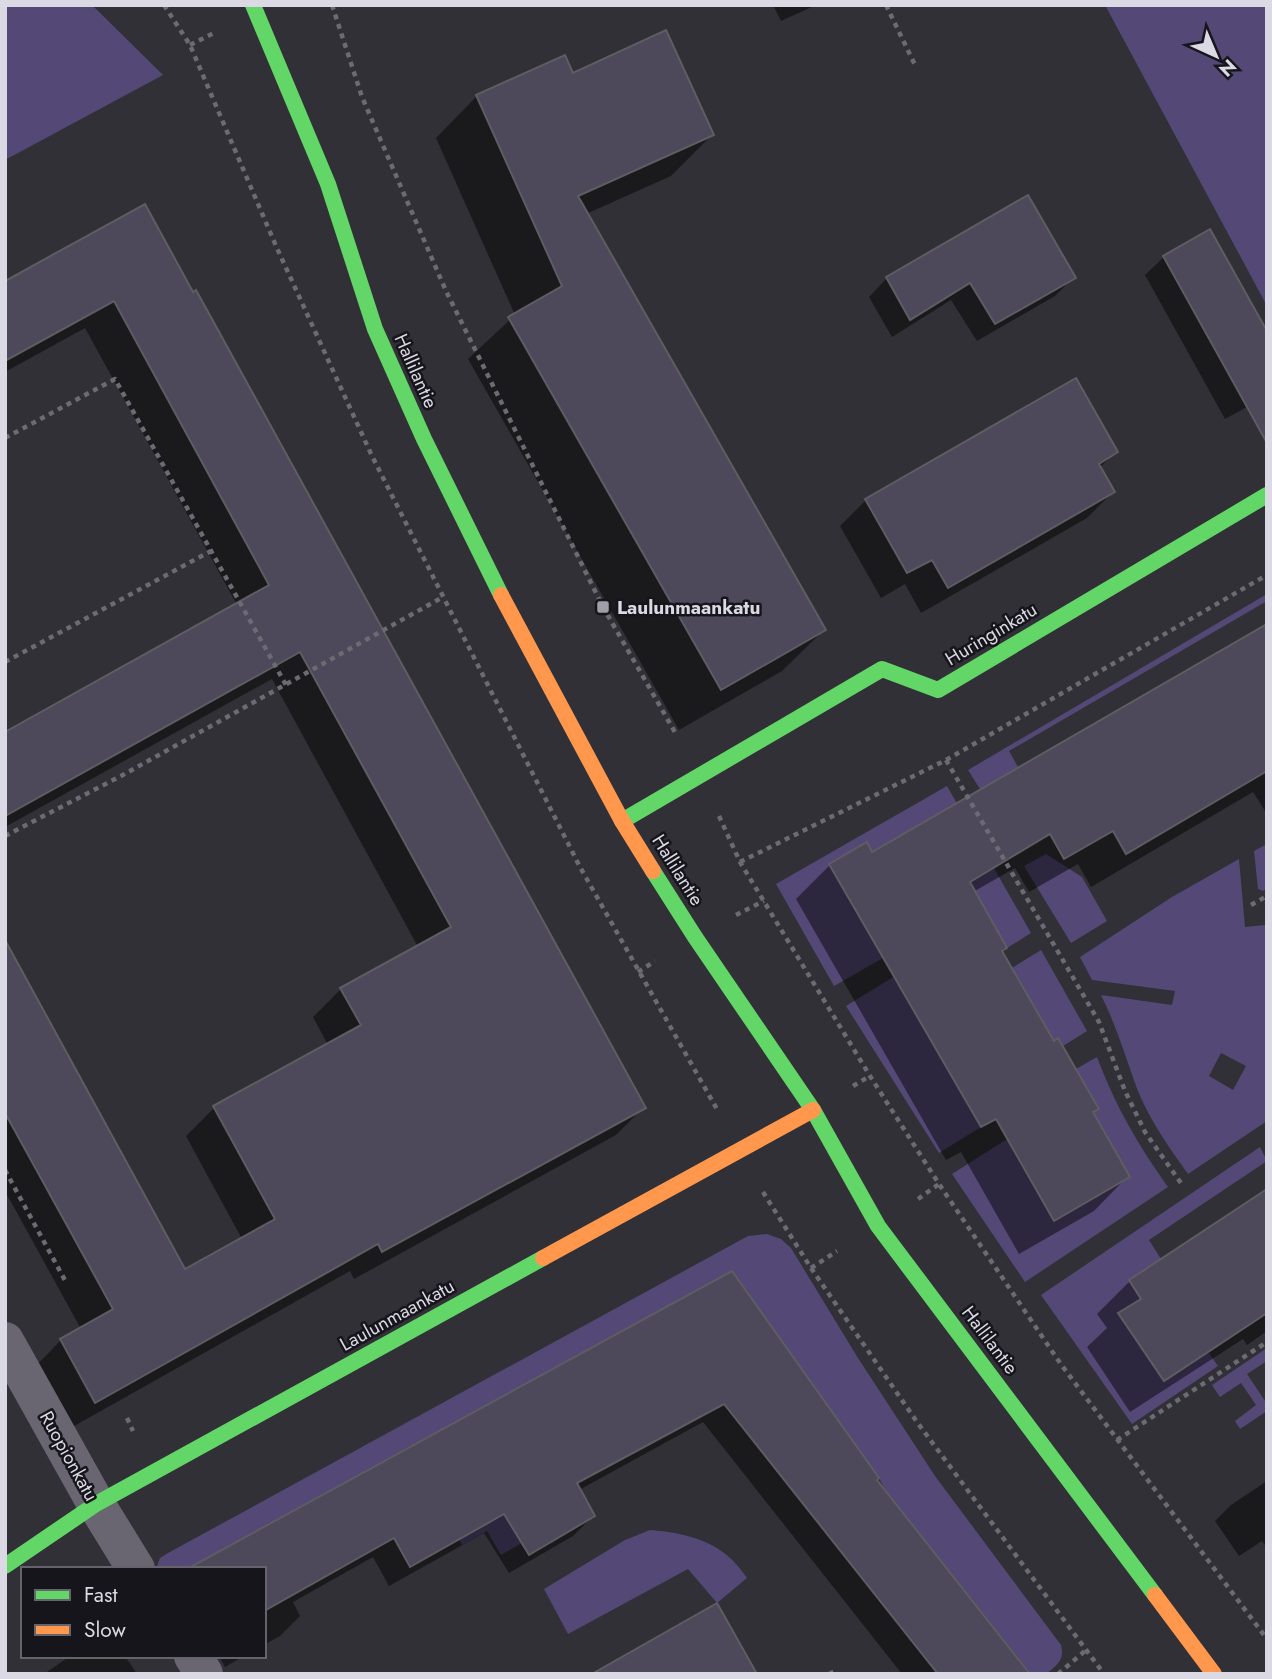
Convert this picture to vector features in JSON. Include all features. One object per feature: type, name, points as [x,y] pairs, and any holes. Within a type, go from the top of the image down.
[{"type":"main road","name":"Hallilantie","points":[[253,5],[328,184],[375,329],[418,426],[524,641],[622,821],[695,937],[813,1110],[878,1226],[1214,1674]]},
{"type":"main road","name":"Huringinkatu","points":[[622,821],[882,669],[938,690],[1267,495]]},
{"type":"main road","name":"Laulunmaankatu","points":[[5,1566],[96,1504],[813,1110]]},
{"type":"street","name":"Ruopionkatu","points":[[5,1341],[96,1504],[135,1567]]},
{"type":"street","points":[[194,1658],[204,1674]]},
{"type":"path","points":[[332,5],[362,97],[446,291],[603,607],[700,776],[740,862],[870,1076],[1016,1300],[1117,1440],[1267,1639]]},
{"type":"path","points":[[886,5],[915,65]]},
{"type":"path","points":[[5,438],[115,379],[286,685]]},
{"type":"path","points":[[5,662],[211,551]]},
{"type":"path","points":[[740,862],[946,760],[1267,575]]},
{"type":"path","points":[[5,836],[443,597]]},
{"type":"path","points":[[946,760],[1099,1022],[1125,1091],[1145,1132],[1182,1186]]},
{"type":"path","points":[[1251,905],[1267,896]]},
{"type":"path","points":[[5,1170],[67,1284]]},
{"type":"path","points":[[1117,1440],[1267,1342]]},
{"type":"path","points":[[1058,1674],[1086,1650]]},
{"type":"path","points":[[829,1674],[837,1670]]},
{"type":"shaded area","points":[[5,5],[92,5],[163,75],[5,160]]},
{"type":"shaded area","points":[[1105,5],[1267,5],[1267,306]]},
{"type":"shaded area","points":[[1267,594],[1267,601],[1009,751],[1018,767],[980,789],[968,770]]},
{"type":"shaded area","points":[[947,786],[1031,933],[1007,948],[966,877],[928,820],[872,852],[866,842],[829,864],[883,958],[834,986],[776,884]]},
{"type":"shaded area","points":[[1267,844],[1267,888],[1263,891],[1258,889],[1254,851]]},
{"type":"shaded area","points":[[1046,854],[1082,877],[1107,921],[1071,943],[1024,866]]},
{"type":"shaded area","points":[[1239,859],[1245,927],[1265,925],[1267,914],[1267,1121],[1188,1174],[1146,1109],[1101,995],[1172,1005],[1175,991],[1092,980],[1080,957],[1172,897]],"holes":[[[1221,1053],[1246,1066],[1233,1090],[1209,1076]]]},
{"type":"shaded area","points":[[1041,950],[1087,1031],[1063,1046],[1058,1038],[1054,1041],[1012,968]]},
{"type":"shaded area","points":[[895,976],[981,1127],[939,1153],[846,1006]]},
{"type":"shaded area","points":[[1097,1057],[1128,1124],[1168,1187],[1025,1282],[952,1174],[1007,1139],[1054,1221],[1130,1177],[1093,1112],[1099,1108],[1076,1069]]},
{"type":"shaded area","points":[[1260,1147],[1267,1161],[1149,1240],[1161,1259],[1129,1280],[1141,1299],[1119,1314],[1164,1381],[1208,1352],[1218,1366],[1132,1424],[1041,1295]]},
{"type":"shaded area","points":[[767,1234],[781,1239],[791,1248],[935,1476],[1061,1645],[1061,1658],[1046,1674],[1031,1674],[884,1488],[732,1272],[522,1543],[501,1555],[487,1531],[462,1545],[412,1445],[198,1563],[200,1567],[157,1567],[160,1558],[168,1553],[748,1236]]},
{"type":"shaded area","points":[[1267,1348],[1267,1361],[1247,1374],[1267,1404],[1267,1411],[1240,1429],[1235,1421],[1256,1405],[1241,1383],[1220,1397],[1212,1385]]},
{"type":"shaded area","points":[[650,1530],[681,1534],[712,1545],[732,1559],[747,1578],[717,1603],[688,1569],[568,1634],[544,1589],[625,1540]]},
{"type":"building","points":[[666,30],[714,135],[578,196],[826,630],[721,690],[508,317],[562,286],[476,95],[565,55],[573,73]]},
{"type":"building","points":[[1028,195],[1076,278],[995,324],[970,283],[910,320],[886,277]]},
{"type":"building","points":[[145,204],[193,292],[196,290],[646,1108],[382,1252],[378,1244],[95,1403],[60,1339],[113,1309],[5,1113],[5,940],[185,1269],[275,1219],[213,1106],[361,1025],[340,988],[451,927],[300,652],[5,816],[5,732],[269,585],[114,301],[5,361],[5,281]]},
{"type":"building","points":[[1210,229],[1267,331],[1267,443],[1163,256]]},
{"type":"building","points":[[1076,378],[1118,452],[1099,464],[1115,492],[948,588],[932,560],[907,573],[865,499]]},
{"type":"building","points":[[1267,624],[1267,771],[1126,854],[1113,831],[1064,859],[1050,834],[970,882],[1007,948],[1002,951],[1054,1041],[1058,1038],[1099,1109],[1093,1112],[1130,1177],[1054,1221],[996,1119],[981,1127],[829,864],[867,842],[872,852]]},
{"type":"building","points":[[1267,1189],[1267,1313],[1164,1381],[1118,1313],[1141,1299],[1129,1280]]},
{"type":"building","points":[[732,1271],[879,1478],[877,1480],[1030,1674],[938,1674],[724,1404],[577,1483],[595,1516],[529,1555],[504,1514],[410,1567],[394,1538],[266,1610],[266,1567],[191,1567]]},
{"type":"building","points":[[717,1603],[757,1674],[592,1674]]},
{"type":"traffic: fast","points":[[253,5],[328,184],[375,329],[424,439],[501,595]]},
{"type":"traffic: fast","points":[[622,821],[882,669],[938,690],[1267,495]]},
{"type":"traffic: fast","points":[[653,871],[813,1110],[878,1226],[1155,1595]]},
{"type":"traffic: fast","points":[[5,1566],[96,1504],[543,1258]]},
{"type":"traffic: slow","points":[[501,595],[622,821],[653,871]]},
{"type":"traffic: slow","points":[[543,1258],[813,1110]]},
{"type":"traffic: slow","points":[[1155,1595],[1214,1674]]},
{"type":"place","name":"Laulunmaankatu","points":[[603,607]]}]
